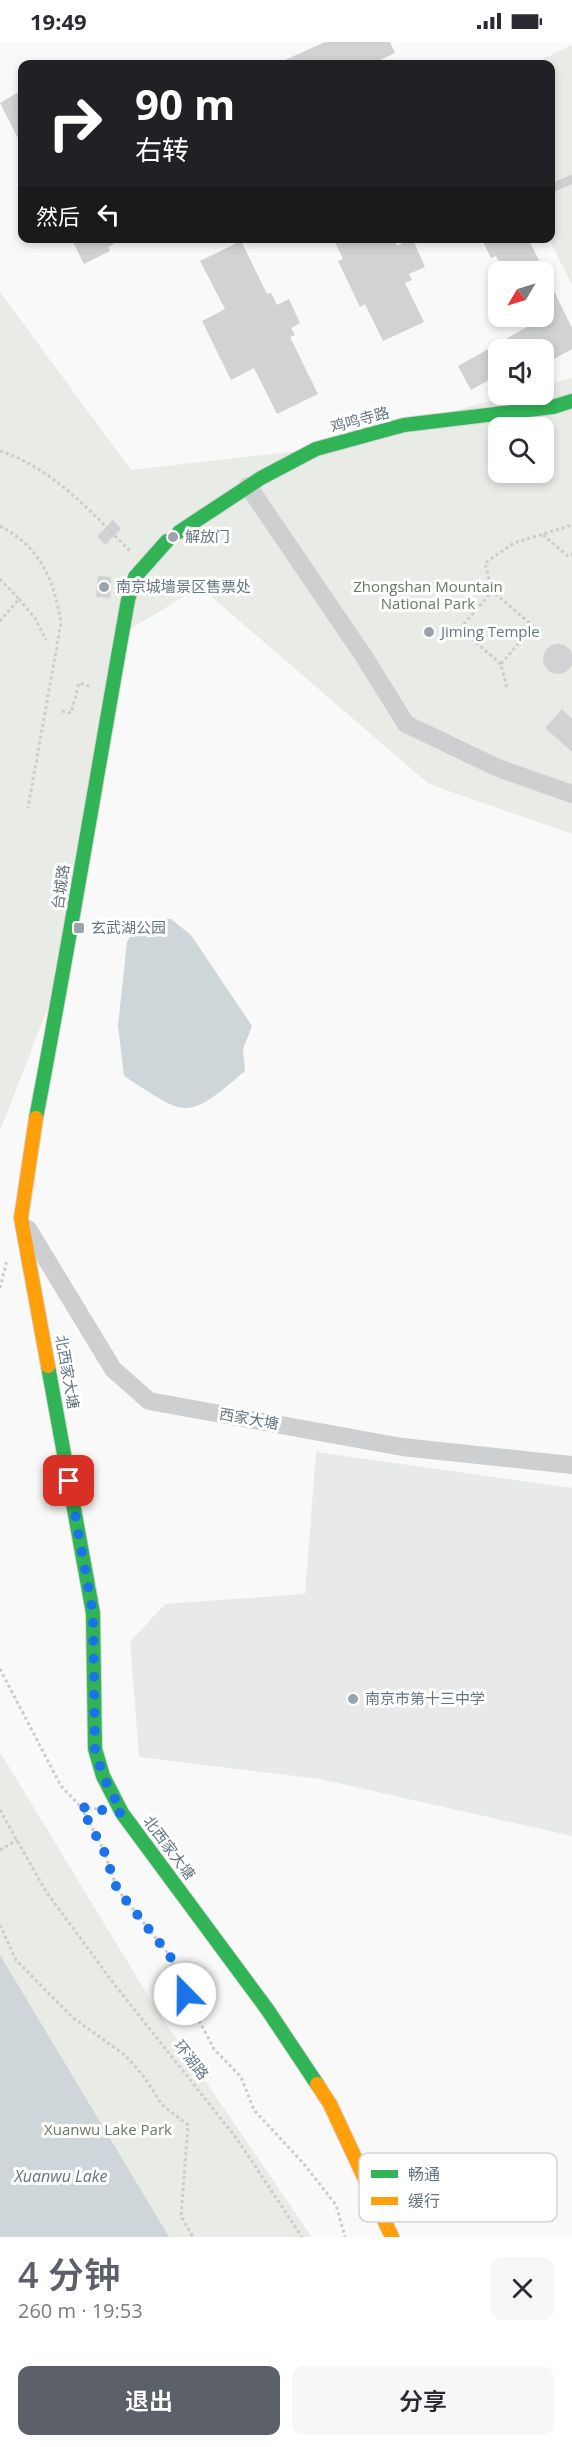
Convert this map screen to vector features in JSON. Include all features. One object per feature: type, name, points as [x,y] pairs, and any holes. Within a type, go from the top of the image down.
[{"type":"street","name":"鸡鸣寺路","points":[[179,532],[248,486],[316,449],[393,428],[553,407],[572,400]]},
{"type":"street","points":[[248,486],[363,655],[406,724],[498,768],[572,794]]},
{"type":"street","points":[[139,560],[167,541]]},
{"type":"street","name":"台城路","points":[[21,1218],[30,1148],[72,928],[122,634],[139,560]]},
{"type":"street","name":"西家大塘","points":[[21,1218],[113,1369],[149,1401],[402,1447],[572,1465]]},
{"type":"street","name":"北西家大塘","points":[[21,1218],[93,1613],[95,1749],[103,1776],[122,1813],[241,1973],[330,2104],[359,2169]]},
{"type":"street","name":"北西家大塘","points":[[384,2222],[392,2237]]},
{"type":"lane","points":[[555,187],[572,179]]},
{"type":"path","points":[[0,451],[34,467],[74,494],[139,560]]},
{"type":"path","points":[[501,664],[533,626],[492,591],[484,563],[514,543],[572,525]]},
{"type":"path","points":[[0,526],[20,537],[42,561],[56,594],[61,623],[28,808]]},
{"type":"path","points":[[543,535],[568,556],[572,554]]},
{"type":"path","points":[[0,579],[35,618],[46,640]]},
{"type":"path","points":[[492,591],[460,629],[501,664],[507,690]]},
{"type":"path","points":[[0,621],[20,599]]},
{"type":"path","points":[[62,711],[71,712],[79,683],[96,688]]},
{"type":"path","points":[[0,1669],[61,1786],[81,1807],[104,1851],[117,1889],[170,1956],[185,1994],[214,2049],[241,2077],[254,2110],[304,2164],[336,2205],[345,2237]]},
{"type":"path","points":[[81,1807],[122,1813]]},
{"type":"path","name":"环湖路","points":[[0,1810],[45,1890],[114,1984],[237,2139],[302,2237]]},
{"type":"path","points":[[0,1850],[17,1840]]},
{"type":"path","points":[[0,1925],[16,1960],[72,2017],[126,2056],[145,2078],[162,2104],[188,2125],[180,2216],[193,2237]]},
{"type":"shaded area","name":"南京市第十三中学","points":[[316,1452],[572,1488],[572,1836],[320,1779],[139,1757],[130,1642],[165,1604],[305,1594]]},
{"type":"green space","points":[[572,45],[572,285],[551,243],[555,243],[555,60],[540,60]]},
{"type":"green space","name":"Zhongshan Mountain National Park","points":[[0,292],[131,470],[316,449],[488,402],[488,405],[554,405],[554,383],[572,378],[572,834],[429,784],[200,587],[122,634],[79,928],[0,1131]]},
{"type":"green space","name":"Xuanwu Lake Park","points":[[0,1752],[158,2012],[312,2237],[0,2237]]},
{"type":"water","points":[[156,918],[171,919],[191,935],[252,1026],[243,1049],[245,1071],[210,1099],[197,1106],[186,1108],[175,1106],[161,1100],[124,1076],[118,1026],[127,942],[137,925]]},
{"type":"water","name":"Xuanwu Lake","points":[[0,1955],[169,2237],[0,2237]]},
{"type":"building","points":[[325,42],[390,42],[395,53],[380,60],[285,60]]},
{"type":"building","points":[[18,92],[18,138],[0,103]]},
{"type":"building","points":[[74,243],[115,243],[108,247],[110,251],[84,264]]},
{"type":"building","points":[[237,243],[242,243],[267,294],[271,293],[277,305],[289,299],[300,323],[291,328],[295,335],[290,337],[318,394],[277,414],[254,368],[231,380],[202,321],[225,309],[200,261]]},
{"type":"building","points":[[335,243],[396,243],[397,246],[403,243],[414,243],[425,267],[409,274],[412,280],[405,283],[424,322],[383,341],[365,304],[360,307],[338,261],[343,259]]},
{"type":"building","points":[[484,243],[530,243],[539,261],[498,261],[496,256],[491,258]]},
{"type":"building","points":[[554,291],[572,328],[572,349],[554,359],[554,339],[506,339],[527,327],[554,327]]},
{"type":"building","points":[[488,349],[488,381],[471,390],[458,366]]},
{"type":"building","points":[[113,520],[121,529],[105,545],[97,536]]},
{"type":"building","name":"南京城墙景区售票处","points":[[98,576],[111,577],[110,598],[96,597]]},
{"type":"building","points":[[558,644],[569,648],[573,659],[569,670],[558,674],[547,670],[543,659],[547,648]]},
{"type":"building","points":[[562,709],[572,719],[572,752],[545,728]]},
{"type":"traffic: fast","points":[[179,532],[261,478],[316,449],[404,425],[553,407],[572,401]]},
{"type":"traffic: fast","points":[[36,1118],[128,600],[135,577],[167,541]]},
{"type":"traffic: fast","points":[[48,1366],[93,1613],[95,1749],[103,1776],[122,1813],[267,2009],[317,2084]]},
{"type":"traffic: slow","points":[[36,1118],[21,1218],[48,1366]]},
{"type":"traffic: slow","points":[[317,2084],[330,2104],[359,2166]]},
{"type":"traffic: slow","points":[[385,2222],[392,2237]]},
{"type":"place","name":"解放门","points":[[173,537]]},
{"type":"place","name":"南京城墙景区售票处","points":[[104,587]]},
{"type":"place","name":"Jiming Temple","points":[[429,632]]},
{"type":"place","name":"玄武湖公园","points":[[79,928]]},
{"type":"place","name":"南京市第十三中学","points":[[353,1699]]},
{"type":"route","points":[[69,1481],[93,1613],[95,1749],[103,1776],[122,1813],[81,1807],[104,1851],[117,1889],[136,1916],[170,1956],[185,1994]]}]
